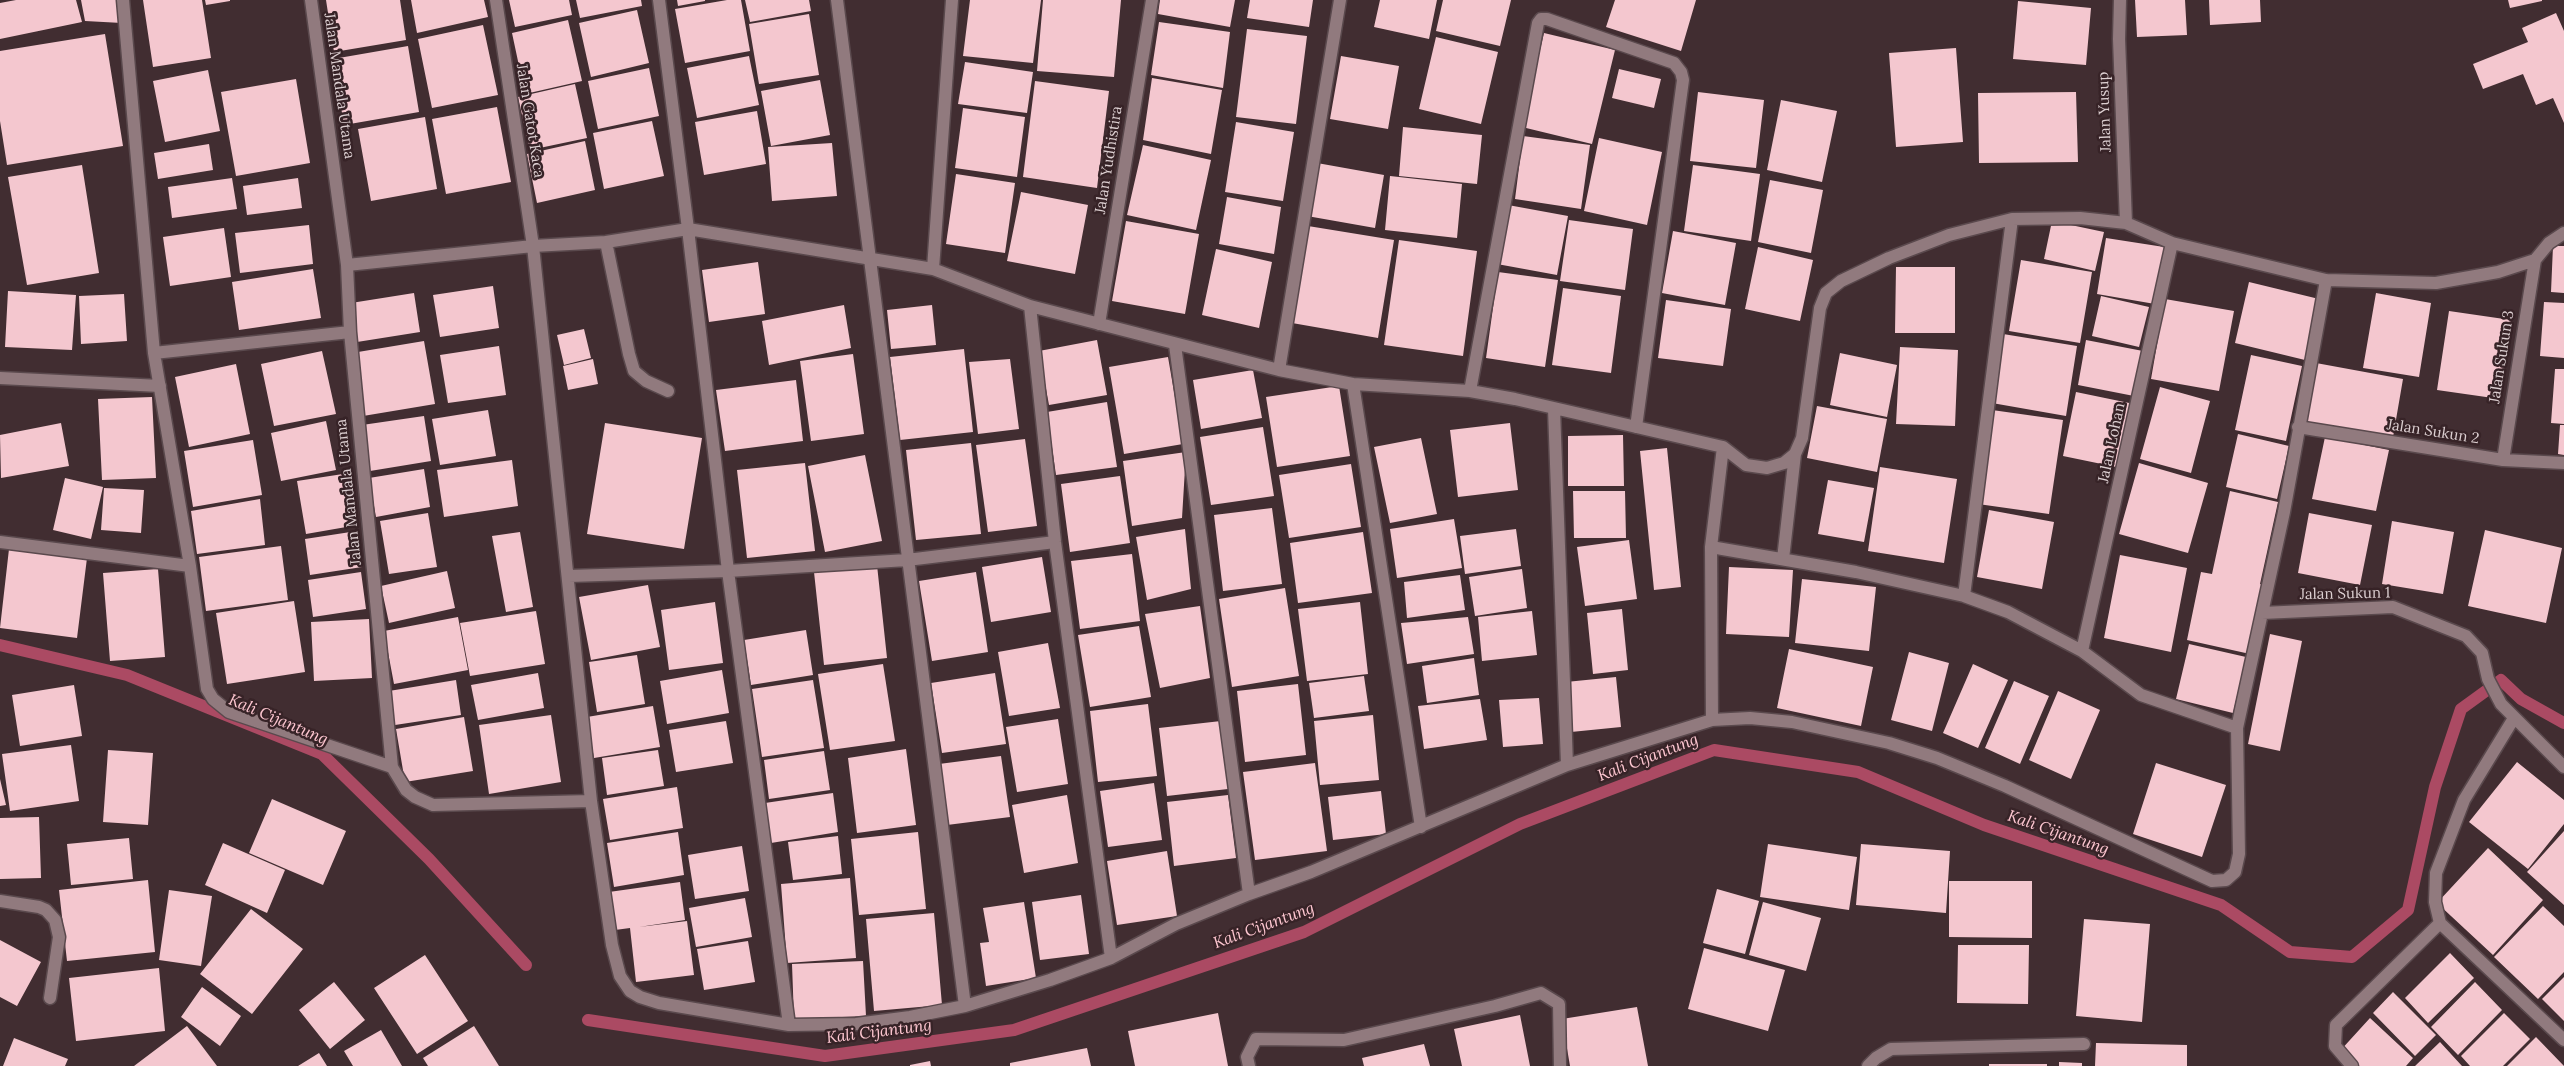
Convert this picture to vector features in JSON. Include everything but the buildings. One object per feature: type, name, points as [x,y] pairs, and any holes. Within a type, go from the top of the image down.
[{"type":"street","points":[[123,0],[154,353],[190,566],[204,678],[213,700],[229,712],[392,767]]},
{"type":"street","name":"Jalan Mandala Utama","points":[[311,0],[347,266],[350,332],[392,767],[406,790],[415,797],[433,805],[591,801]]},
{"type":"street","name":"Jalan Gatot Kaca","points":[[496,0],[533,246],[591,801],[612,945],[620,976],[625,987],[634,994],[659,1003],[789,1025],[856,1024],[910,1017],[965,1006],[1050,980],[1111,958],[1176,924],[1249,894],[1311,872],[1568,765],[1712,720],[1750,718],[1792,722],[1889,743],[1937,758],[2004,786],[2212,881],[2226,880],[2235,872],[2239,854],[2237,728],[2284,512],[2326,280]]},
{"type":"street","points":[[659,0],[728,571],[789,1025]]},
{"type":"street","points":[[837,0],[965,1006]]},
{"type":"street","points":[[932,269],[952,0]]},
{"type":"street","name":"Jalan Yudhistira","points":[[1099,324],[1152,0]]},
{"type":"street","points":[[1279,370],[1340,0]]},
{"type":"street","name":"Jalan Yusup","points":[[2120,0],[2119,39],[2126,223]]},
{"type":"street","points":[[1470,391],[1538,23],[1541,19],[1547,19],[1674,63],[1681,72],[1683,80],[1636,427]]},
{"type":"street","points":[[1964,596],[2012,218]]},
{"type":"street","points":[[1782,560],[1795,454],[1802,438],[1820,308],[1826,293],[1842,281],[1889,258],[1949,235],[2012,218],[2080,218],[2126,223],[2172,243],[2326,280],[2436,284],[2498,272],[2535,260],[2549,243],[2564,233]]},
{"type":"street","points":[[347,266],[533,246],[606,242],[688,229],[932,269],[1030,306],[1175,345],[1279,370],[1353,384],[1470,391],[1723,446],[1746,465],[1767,468],[1784,463],[1795,454]]},
{"type":"street","points":[[606,242],[634,372],[646,381],[668,391]]},
{"type":"street","name":"Jalan Lohan","points":[[2082,651],[2172,243]]},
{"type":"street","name":"Jalan Sukun 3","points":[[2503,460],[2535,260]]},
{"type":"street","points":[[1030,306],[1055,542],[1111,958]]},
{"type":"street","points":[[154,353],[350,332]]},
{"type":"street","points":[[1175,345],[1249,894]]},
{"type":"street","points":[[0,378],[160,386]]},
{"type":"street","points":[[1353,384],[1421,826]]},
{"type":"street","points":[[1554,409],[1568,765]]},
{"type":"street","name":"Jalan Sukun 2","points":[[2298,427],[2503,460],[2564,463]]},
{"type":"street","points":[[1712,720],[1711,547],[1723,446]]},
{"type":"street","points":[[0,542],[190,566]]},
{"type":"street","points":[[568,576],[728,571],[907,560],[1055,542]]},
{"type":"street","points":[[1711,547],[1856,572],[1913,587],[1964,596],[2008,612],[2082,651],[2141,695],[2237,728]]},
{"type":"street","name":"Jalan Sukun 1","points":[[2262,613],[2393,607],[2466,636],[2482,653],[2488,679],[2501,704],[2564,767]]},
{"type":"street","points":[[2514,718],[2464,800],[2436,873],[2435,902],[2440,923],[2564,1040]]},
{"type":"street","points":[[0,902],[39,907],[46,910],[55,920],[59,937],[50,998]]},
{"type":"street","points":[[2352,1066],[2335,1046],[2336,1025],[2440,923]]},
{"type":"street","points":[[1249,1066],[1247,1057],[1256,1039],[1344,1040],[1462,1014],[1541,992],[1558,1004],[1560,1066]]},
{"type":"street","points":[[1868,1066],[1876,1058],[1891,1049],[2084,1044]]},
{"type":"waterway","name":"Kali Cijantung","points":[[0,645],[127,675],[322,754],[429,859],[526,965]]},
{"type":"waterway","name":"Kali Cijantung","points":[[588,1020],[825,1056],[1014,1030],[1304,932],[1520,824],[1714,750],[1858,772],[1984,825],[2221,905],[2290,952],[2352,957],[2408,910],[2435,787],[2461,709],[2501,680],[2521,699],[2564,723]]}]
